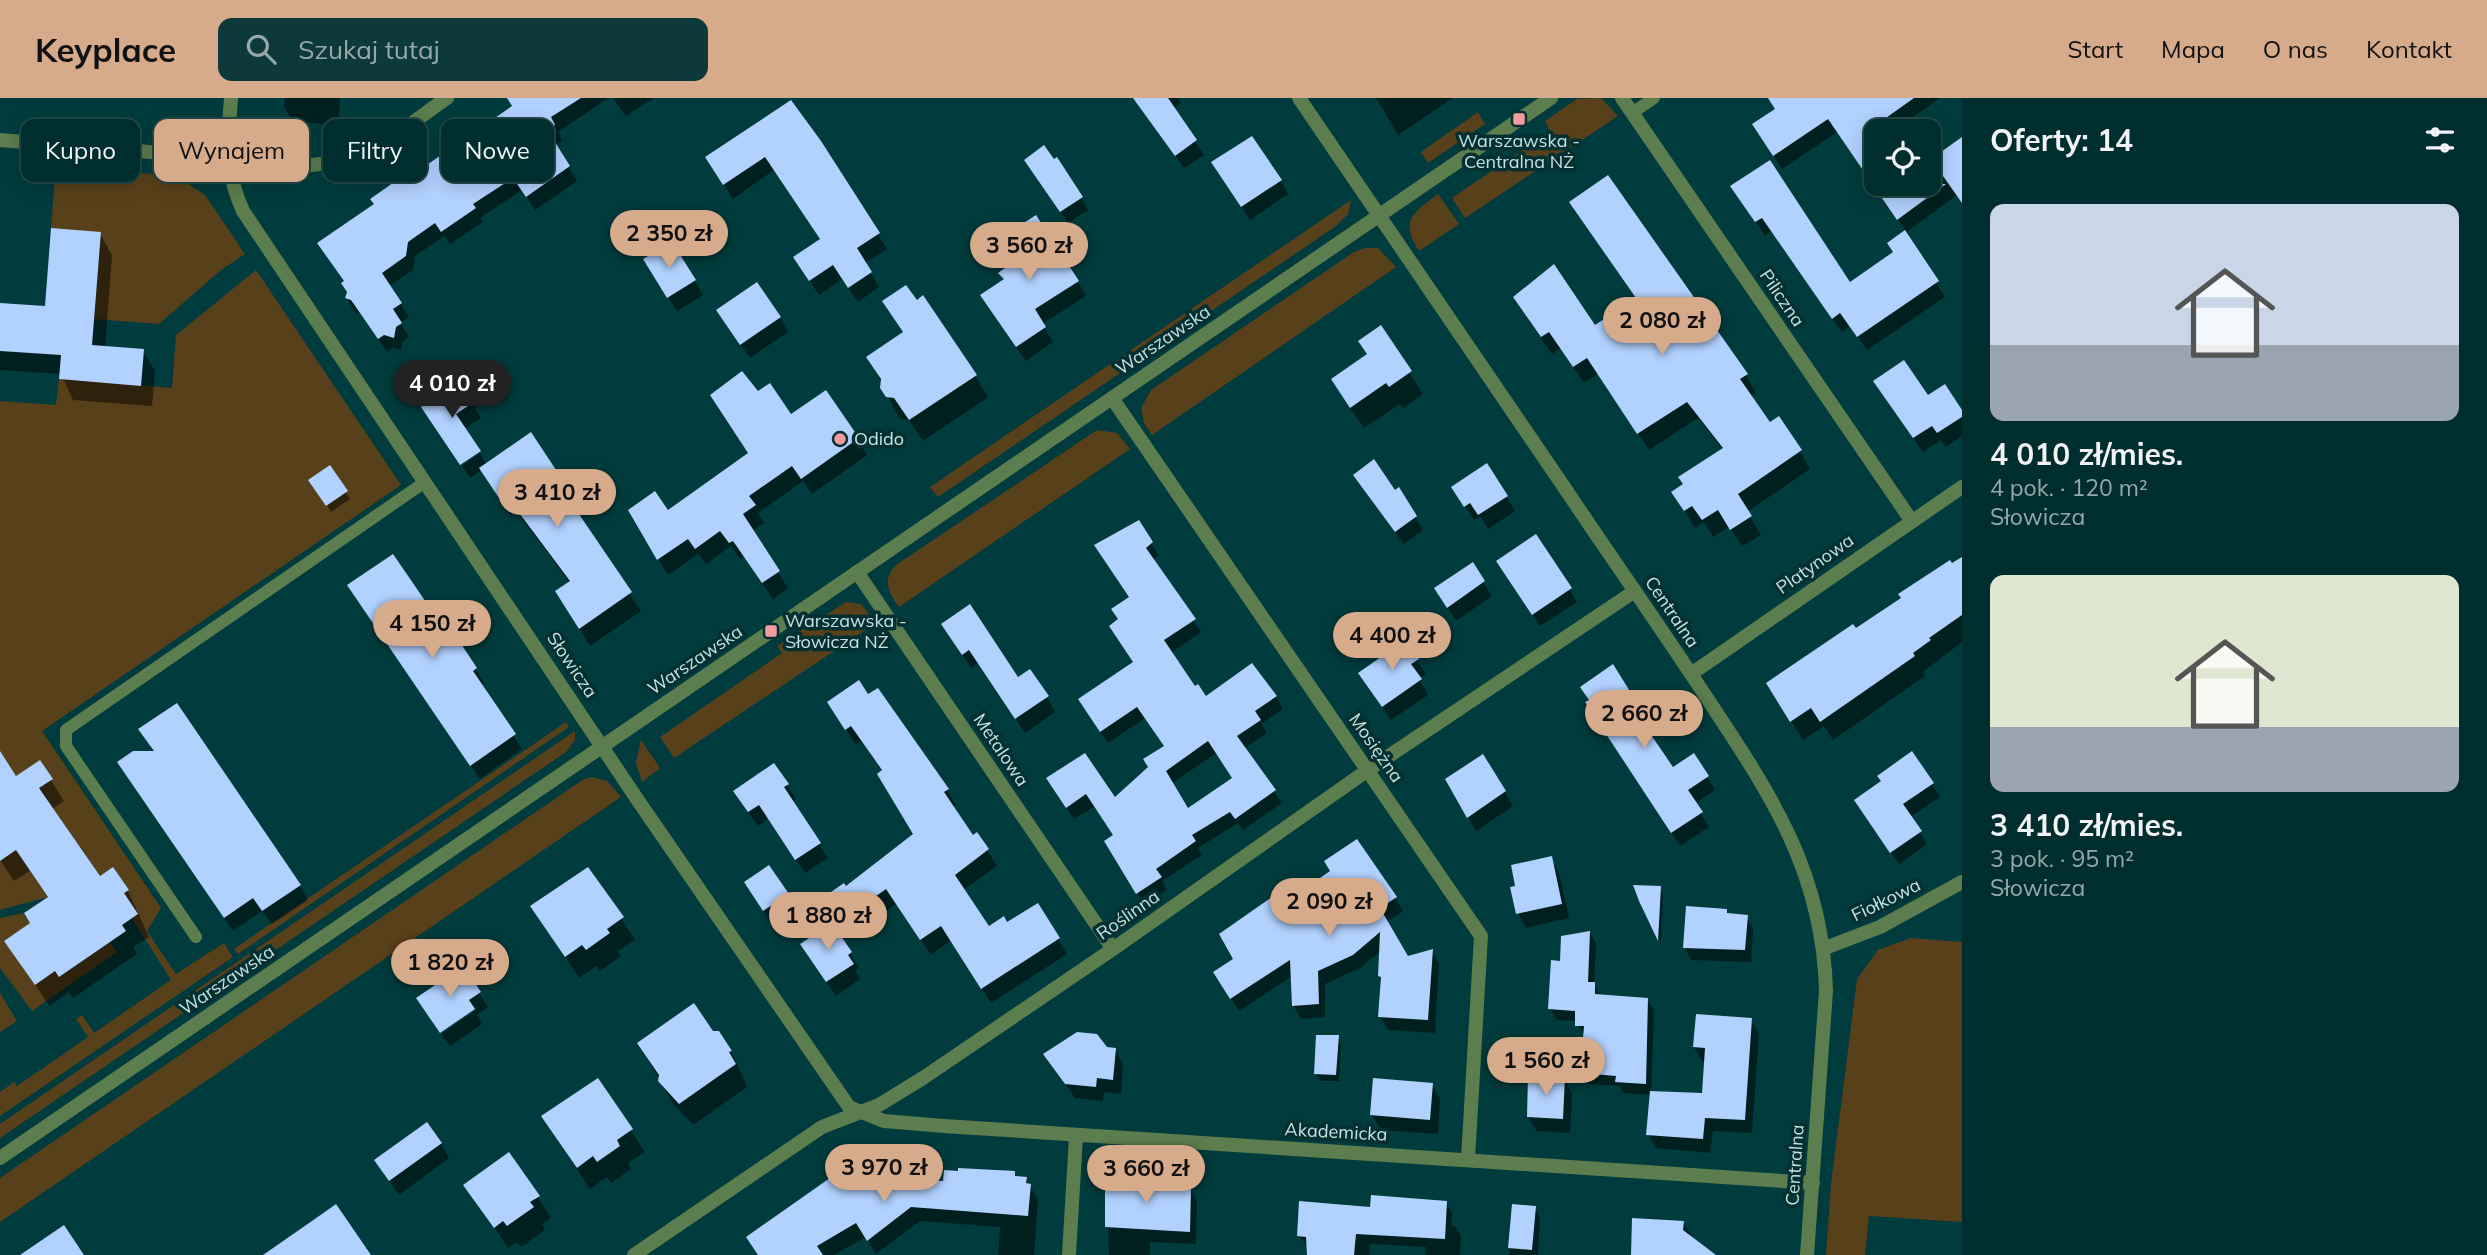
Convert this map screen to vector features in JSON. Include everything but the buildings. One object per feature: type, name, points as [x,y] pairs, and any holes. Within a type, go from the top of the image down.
[{"type":"street","name":"Słowicza","points":[[230,119],[231,98]]},
{"type":"street","points":[[309,165],[339,163],[379,145],[447,98]]},
{"type":"street","name":"Centralna","points":[[1298,98],[1770,793],[1810,887],[1825,948],[1826,991],[1807,1255]]},
{"type":"street","name":"Warszawska","points":[[0,1158],[1550,98]]},
{"type":"street","name":"Piliczna","points":[[1622,98],[1911,520]]},
{"type":"street","points":[[0,141],[154,153]]},
{"type":"street","name":"Słowicza","points":[[232,182],[243,211],[425,482],[839,1096],[858,1112]]},
{"type":"street","name":"Mosiężna","points":[[1111,398],[1481,936],[1468,1159]]},
{"type":"street","name":"Platynowa","points":[[1691,674],[1962,486]]},
{"type":"street","name":"Metalowa","points":[[858,572],[1113,949]]},
{"type":"street","name":"Roślinna","points":[[634,1255],[821,1127],[879,1105],[923,1078],[1368,770],[1634,591]]},
{"type":"street","name":"Fiołkowa","points":[[1825,948],[1880,927],[1962,882]]},
{"type":"street","name":"Akademicka","points":[[858,1112],[884,1121],[1076,1136],[1813,1183]]},
{"type":"street","points":[[1069,1255],[1076,1136]]},
{"type":"lane","points":[[1632,113],[1654,98]]},
{"type":"lane","points":[[196,937],[66,746],[66,730],[425,482]]},
{"type":"shaded area","points":[[1601,98],[1618,116],[1465,218],[1452,198],[1550,131],[1545,121],[1577,99]]},
{"type":"shaded area","points":[[1478,112],[1485,124],[1428,163],[1421,152]]},
{"type":"shaded area","points":[[140,173],[154,174],[154,182],[185,182],[205,195],[245,254],[221,270],[159,324],[94,319],[101,233],[51,228],[55,182],[140,182]]},
{"type":"shaded area","points":[[1438,194],[1459,224],[1419,251],[1410,232],[1412,218]]},
{"type":"shaded area","points":[[1351,200],[1348,214],[1336,226],[938,497],[930,487]]},
{"type":"shaded area","points":[[1365,248],[1378,248],[1396,267],[1152,435],[1144,423],[1141,408],[1151,390],[1354,252]]},
{"type":"shaded area","points":[[256,270],[401,485],[42,731],[161,908],[147,931],[176,974],[224,943],[233,957],[0,1116],[0,1092],[14,1082],[17,1086],[88,1037],[76,1019],[82,1015],[94,1033],[171,980],[132,918],[124,893],[129,890],[113,867],[74,893],[94,867],[39,788],[40,760],[16,776],[12,770],[0,778],[0,401],[56,405],[59,379],[172,388],[176,335]]},
{"type":"shaded area","points":[[1097,430],[1117,433],[1130,449],[899,607],[888,586],[889,576],[896,565]]},
{"type":"shaded area","points":[[846,602],[861,604],[876,623],[674,758],[660,737],[782,653],[777,646]]},
{"type":"shaded area","points":[[566,722],[569,727],[238,954],[234,949]]},
{"type":"shaded area","points":[[575,731],[575,740],[566,752],[0,1138],[0,1124]]},
{"type":"shaded area","points":[[641,740],[660,768],[642,782],[636,763]]},
{"type":"shaded area","points":[[592,777],[607,781],[621,797],[0,1222],[0,1178],[584,779]]},
{"type":"shaded area","points":[[16,850],[48,897],[0,910],[0,860]]},
{"type":"shaded area","points":[[23,913],[30,923],[5,941],[35,984],[55,971],[60,977],[87,958],[97,942],[102,948],[110,942],[117,952],[32,1011],[0,968],[0,918]]},
{"type":"shaded area","points":[[1911,938],[1962,942],[1962,1222],[1869,1216],[1865,1255],[1826,1255],[1831,1184],[1857,979],[1878,950]]},
{"type":"shaded area","points":[[0,993],[17,1021],[0,1032]]},
{"type":"place","name":"Warszawska - Centralna NŻ","points":[[1519,119]]},
{"type":"place","name":"Odido","points":[[840,439]]},
{"type":"place","name":"Warszawska - Słowicza NŻ","points":[[771,631]]}]
